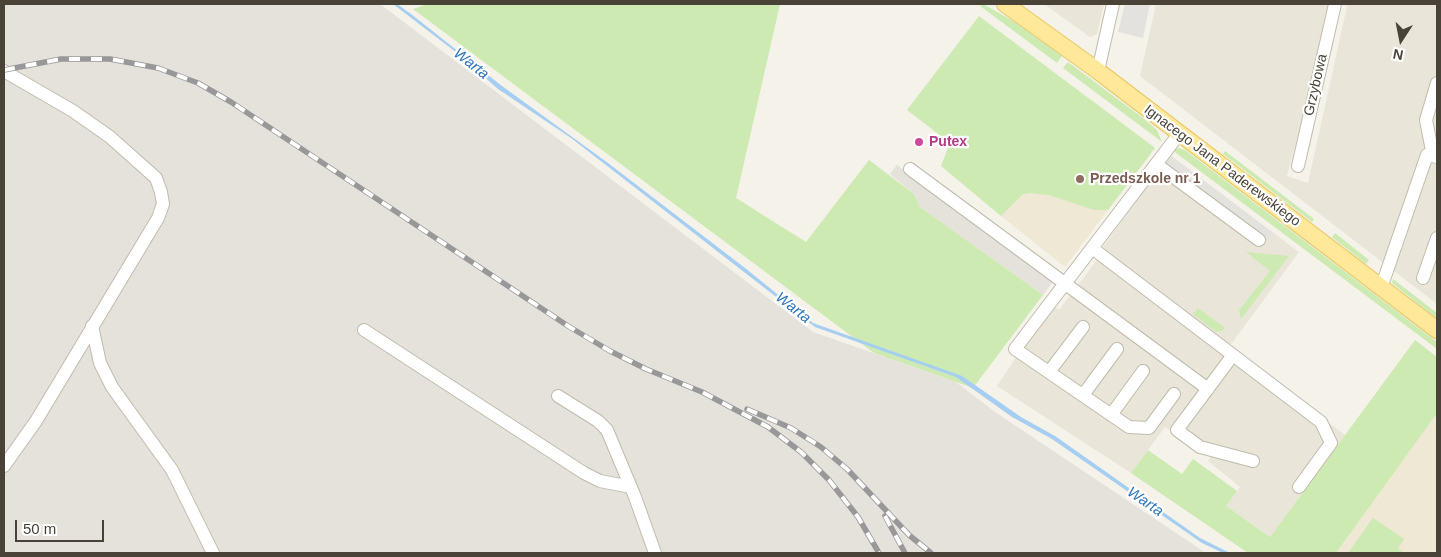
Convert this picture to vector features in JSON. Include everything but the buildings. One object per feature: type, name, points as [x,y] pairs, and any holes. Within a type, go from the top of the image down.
[{"type":"main road","name":"Ignacego Jana Paderewskiego","points":[[1005,4],[1098,71],[1437,330]]},
{"type":"street","points":[[1098,71],[1113,4]]},
{"type":"street","name":"Grzybowa","points":[[1298,166],[1335,4]]},
{"type":"street","points":[[4,71],[74,111],[110,136],[156,178],[163,204],[158,218],[36,421],[4,466]]},
{"type":"street","points":[[1382,288],[1428,155],[1435,157],[1426,120],[1437,83]]},
{"type":"street","points":[[1174,394],[1149,428],[1129,427],[1015,349],[1179,134]]},
{"type":"street","points":[[1156,164],[1259,240]]},
{"type":"street","points":[[910,169],[1208,389]]},
{"type":"street","points":[[1423,278],[1437,238]]},
{"type":"street","points":[[1092,248],[1321,422],[1332,443],[1299,487]]},
{"type":"street","points":[[92,326],[100,363],[112,387],[172,470],[213,553]]},
{"type":"street","points":[[1049,372],[1083,327]]},
{"type":"street","points":[[364,330],[584,473],[600,481],[631,487]]},
{"type":"street","points":[[1082,396],[1117,349]]},
{"type":"street","points":[[1233,355],[1177,430],[1200,447],[1253,461]]},
{"type":"street","points":[[1111,415],[1143,371]]},
{"type":"street","points":[[558,396],[603,425],[631,487],[655,553]]},
{"type":"shaded area","points":[[4,4],[380,4],[813,332],[956,382],[995,412],[1206,553],[4,553]]},
{"type":"shaded area","points":[[1044,4],[1104,4],[1097,34],[1090,37]]},
{"type":"shaded area","points":[[1125,4],[1150,4],[1143,38],[1118,32]]},
{"type":"shaded area","points":[[1156,4],[1328,4],[1307,100],[1287,176],[1308,183],[1347,6],[1344,4],[1437,4],[1437,304],[1140,76]]},
{"type":"shaded area","name":"Przedszkole nr 1","points":[[1089,98],[1155,148],[1065,267],[1001,216]]},
{"type":"shaded area","points":[[1170,155],[1299,252],[1229,347],[1345,435],[1270,537],[1226,506],[1240,487],[1208,461],[1214,452],[1200,451],[1165,427],[1131,473],[997,386],[1051,305],[1059,310],[1097,260],[1105,254],[1103,247]]},
{"type":"shaded area","points":[[1170,155],[1273,233],[1268,241],[1165,163]]},
{"type":"shaded area","points":[[897,165],[1054,280],[1043,295],[920,207],[914,194],[890,174]]},
{"type":"shaded area","points":[[1437,413],[1437,553],[1336,553],[1416,441]]},
{"type":"green space","points":[[428,4],[780,4],[736,198],[806,242],[869,160],[914,194],[920,207],[1043,295],[973,388],[874,353],[413,9]]},
{"type":"green space","points":[[983,4],[1015,22],[1062,56],[1057,63],[980,6]]},
{"type":"green space","points":[[979,16],[1155,148],[1108,210],[1094,210],[1049,195],[1030,193],[1023,194],[1001,216],[941,166],[950,143],[907,110]]},
{"type":"green space","points":[[1068,62],[1143,118],[1157,130],[1162,142],[1063,68]]},
{"type":"green space","points":[[1179,148],[1185,150],[1437,342],[1437,349],[1172,150]]},
{"type":"green space","points":[[1225,151],[1314,219],[1312,222],[1223,154]]},
{"type":"green space","points":[[1335,233],[1369,260],[1366,264],[1332,237]]},
{"type":"green space","points":[[1246,252],[1289,256],[1241,319],[1239,310],[1270,271]]},
{"type":"green space","points":[[1393,279],[1437,313],[1437,319],[1392,283]]},
{"type":"green space","points":[[1198,308],[1225,328],[1216,332],[1193,314]]},
{"type":"green space","points":[[1415,340],[1437,357],[1437,413],[1336,553],[1248,553],[1131,473],[1148,450],[1182,474],[1193,459],[1237,491],[1226,506],[1270,537]]},
{"type":"green space","points":[[1373,518],[1404,539],[1398,548],[1404,553],[1348,553]]},
{"type":"water","name":"Warta","points":[[393,4],[397,4],[411,14],[502,86],[608,163],[745,268],[813,323],[962,376],[1021,417],[1055,436],[1200,538],[1230,553],[1223,553],[1202,543],[1052,439],[1012,417],[956,377],[815,327],[571,138],[498,89],[457,53]]},
{"type":"railway","points":[[4,70],[61,59],[110,59],[158,68],[198,83],[231,102],[568,326],[610,351],[646,369],[702,392],[768,427],[801,452],[829,480],[858,517],[879,553]]},
{"type":"railway","points":[[747,409],[791,428],[821,447],[847,469],[909,535],[931,553]]},
{"type":"railway","points":[[885,516],[905,553]]},
{"type":"place","name":"Putex","points":[[919,142]]},
{"type":"place","name":"Przedszkole nr 1","points":[[1080,179]]}]
